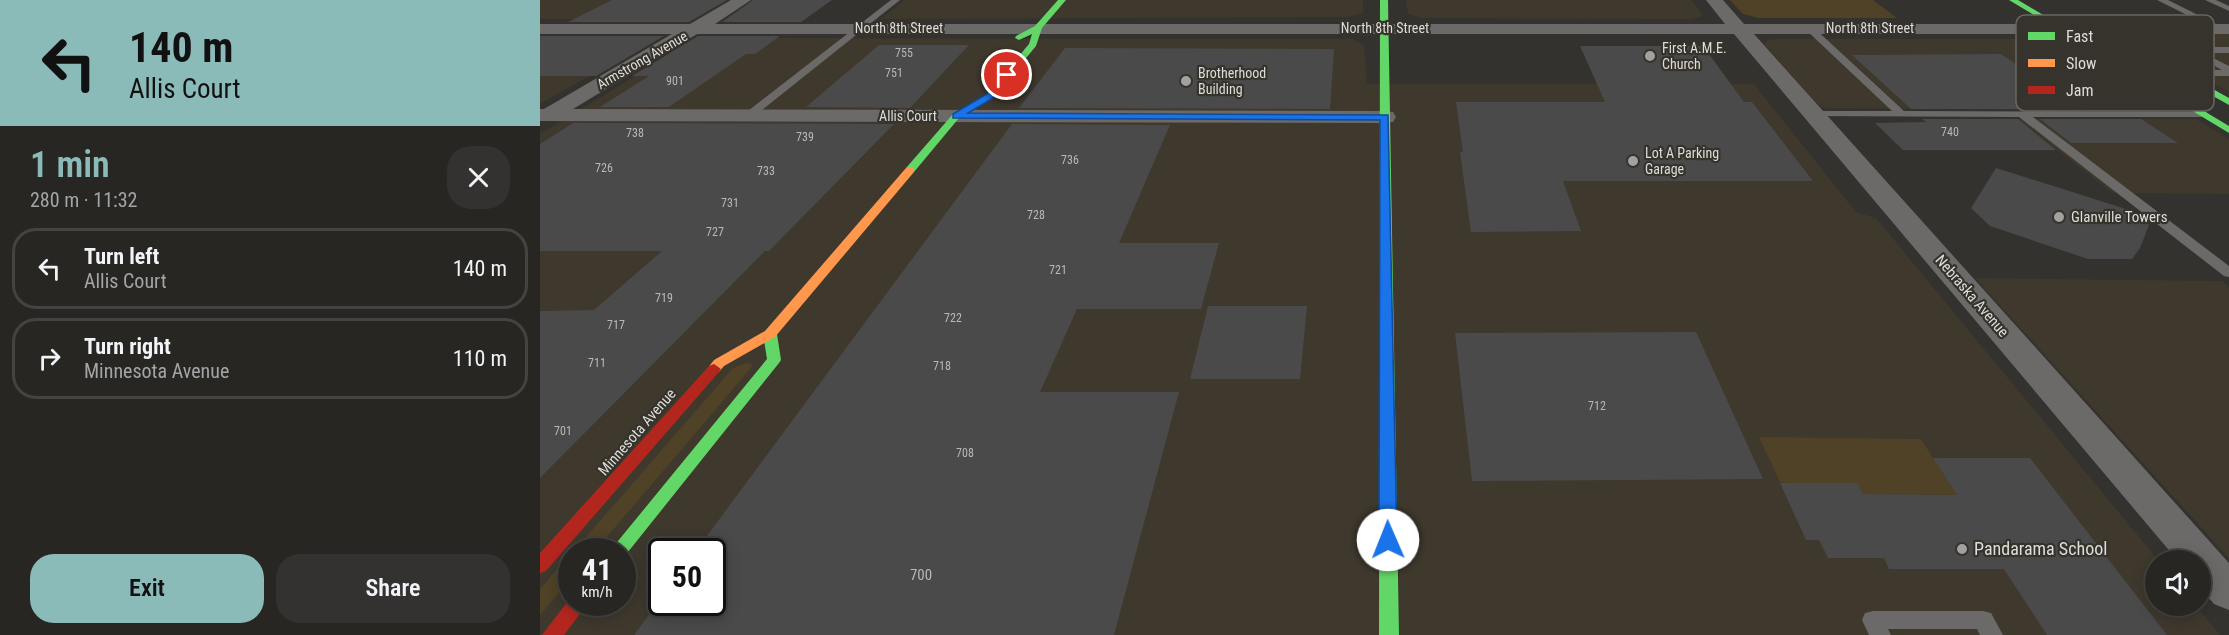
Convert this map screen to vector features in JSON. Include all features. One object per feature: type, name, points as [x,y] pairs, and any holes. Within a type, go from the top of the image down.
[{"type":"main road","name":"Minnesota Avenue","points":[[540,566],[718,363],[770,334],[956,116],[990,96],[1032,44],[1038,28],[1062,0]]},
{"type":"main road","points":[[1384,0],[1389,635]]},
{"type":"main road","points":[[2013,0],[2038,15]]},
{"type":"main road","name":"Minnesota Avenue","points":[[1006,44],[1038,28]]},
{"type":"main road","points":[[2214,93],[2229,102]]},
{"type":"main road","name":"Minnesota Avenue","points":[[956,116],[961,95]]},
{"type":"main road","points":[[2198,111],[2229,130]]},
{"type":"main road","points":[[629,538],[774,360],[770,334]]},
{"type":"main road","points":[[552,635],[567,616]]},
{"type":"street","name":"Armstrong Avenue","points":[[543,117],[743,0]]},
{"type":"street","name":"Nebraska Avenue","points":[[1714,0],[2229,592]]},
{"type":"street","name":"North 8th Street","points":[[540,29],[2014,29]]},
{"type":"street","name":"Allis Court","points":[[543,117],[1385,117]]},
{"type":"lane","points":[[748,116],[896,0]]},
{"type":"lane","points":[[2161,0],[2195,15]]},
{"type":"lane","points":[[2208,0],[2229,9]]},
{"type":"lane","points":[[1809,28],[1901,114]]},
{"type":"lane","points":[[2214,63],[2229,71]]},
{"type":"lane","points":[[2214,72],[2229,71]]},
{"type":"lane","points":[[1815,114],[2203,114]]},
{"type":"lane","points":[[2022,114],[2229,273]]},
{"type":"lane","points":[[1880,635],[1873,620],[1983,620],[1992,635]]},
{"type":"shaded area","points":[[540,0],[724,0],[672,19],[540,19]]},
{"type":"shaded area","points":[[904,0],[1363,0],[1363,13],[1348,17],[881,19]]},
{"type":"shaded area","points":[[1406,0],[1691,0],[1702,14],[1700,17],[1690,19],[1422,18],[1408,14]]},
{"type":"shaded area","points":[[1730,0],[1873,0],[1897,18],[1759,18],[1743,14]]},
{"type":"shaded area","points":[[2214,34],[2229,34],[2229,92],[2214,84]]},
{"type":"shaded area","points":[[723,38],[1353,39],[1364,45],[1367,84],[1754,84],[1856,212],[1876,218],[2150,550],[2145,550],[2145,616],[2204,616],[2220,635],[540,635],[540,134],[686,45]]},
{"type":"shaded area","points":[[540,39],[643,45],[540,104]]},
{"type":"shaded area","points":[[2016,39],[2016,110],[1826,108],[1817,104],[1764,44],[1768,40]]},
{"type":"shaded area","points":[[2018,119],[2196,119],[2229,139],[2229,194],[2113,193]]},
{"type":"shaded area","points":[[1975,278],[2222,281],[2229,287],[2229,558]]},
{"type":"shaded area","points":[[746,363],[752,364],[751,368],[606,538],[585,538],[733,368]]},
{"type":"shaded area","points":[[1759,437],[1921,439],[1957,495],[1863,494],[1780,482]]},
{"type":"shaded area","points":[[558,568],[558,594],[540,615],[540,589]]},
{"type":"building","points":[[612,0],[727,0],[689,22],[568,22]]},
{"type":"building","points":[[753,0],[832,0],[801,22],[722,22]]},
{"type":"building","points":[[540,36],[664,36],[596,76],[540,76]]},
{"type":"building","points":[[698,36],[780,36],[755,54],[746,54],[669,107],[600,107],[649,76],[632,76]]},
{"type":"building","points":[[879,45],[969,45],[910,108],[806,107]]},
{"type":"building","name":"Lot A Parking Garage","points":[[1580,46],[1703,46],[1744,102],[1752,102],[1813,181],[1563,181],[1581,231],[1471,232],[1456,102],[1605,102]]},
{"type":"building","name":"Brotherhood Building","points":[[1065,48],[1334,49],[1330,109],[1019,108]]},
{"type":"building","points":[[2001,54],[2016,64],[2016,109],[1911,109],[1852,55]]},
{"type":"building","points":[[1922,119],[2018,119],[2056,150],[1903,150],[1875,123],[1926,122]]},
{"type":"building","points":[[2040,119],[2141,119],[2178,143],[2071,143]]},
{"type":"building","points":[[573,123],[894,124],[540,478],[540,311],[594,310],[662,251],[540,251],[540,144]]},
{"type":"building","points":[[1012,124],[1170,125],[1119,243],[1219,243],[1201,309],[1077,309],[1040,392],[1179,392],[1114,635],[634,635],[648,616],[726,616],[726,538],[705,538]]},
{"type":"building","name":"Glanville Towers","points":[[1996,168],[2126,209],[2149,225],[2140,248],[2132,259],[2088,259],[1990,226],[1971,208]]},
{"type":"building","points":[[1208,306],[1307,306],[1300,379],[1190,379]]},
{"type":"building","points":[[1696,332],[1763,479],[1472,481],[1455,333]]},
{"type":"building","name":"Pandarama School","points":[[1933,458],[2030,458],[2145,607],[2145,616],[2152,616],[2167,635],[2047,635],[2004,569],[1889,569],[1884,558],[1828,558],[1819,540],[1806,540],[1780,483],[1857,483],[1863,494],[1957,495]]},
{"type":"traffic: fast","points":[[1019,38],[1038,28],[1062,0]]},
{"type":"traffic: fast","points":[[1384,0],[1389,635]]},
{"type":"traffic: fast","points":[[2013,0],[2038,15]]},
{"type":"traffic: fast","points":[[910,170],[956,116],[990,96],[1033,44],[1038,28]]},
{"type":"traffic: fast","points":[[2214,93],[2229,102]]},
{"type":"traffic: fast","points":[[2197,111],[2229,130]]},
{"type":"traffic: fast","points":[[629,538],[774,360],[770,334]]},
{"type":"traffic: slow","points":[[714,369],[719,363],[770,334],[910,170]]},
{"type":"traffic: jam","points":[[540,566],[714,369]]},
{"type":"traffic: jam","points":[[552,635],[567,616]]},
{"type":"place","name":"First A.M.E. Church","points":[[1650,56]]},
{"type":"place","name":"Brotherhood Building","points":[[1186,81]]},
{"type":"place","name":"Lot A Parking Garage","points":[[1633,161]]},
{"type":"place","name":"Glanville Towers","points":[[2059,217]]},
{"type":"place","name":"Pandarama School","points":[[1962,549]]},
{"type":"route","points":[[1007,75],[990,96],[956,116],[1385,117],[1388,540]]}]
